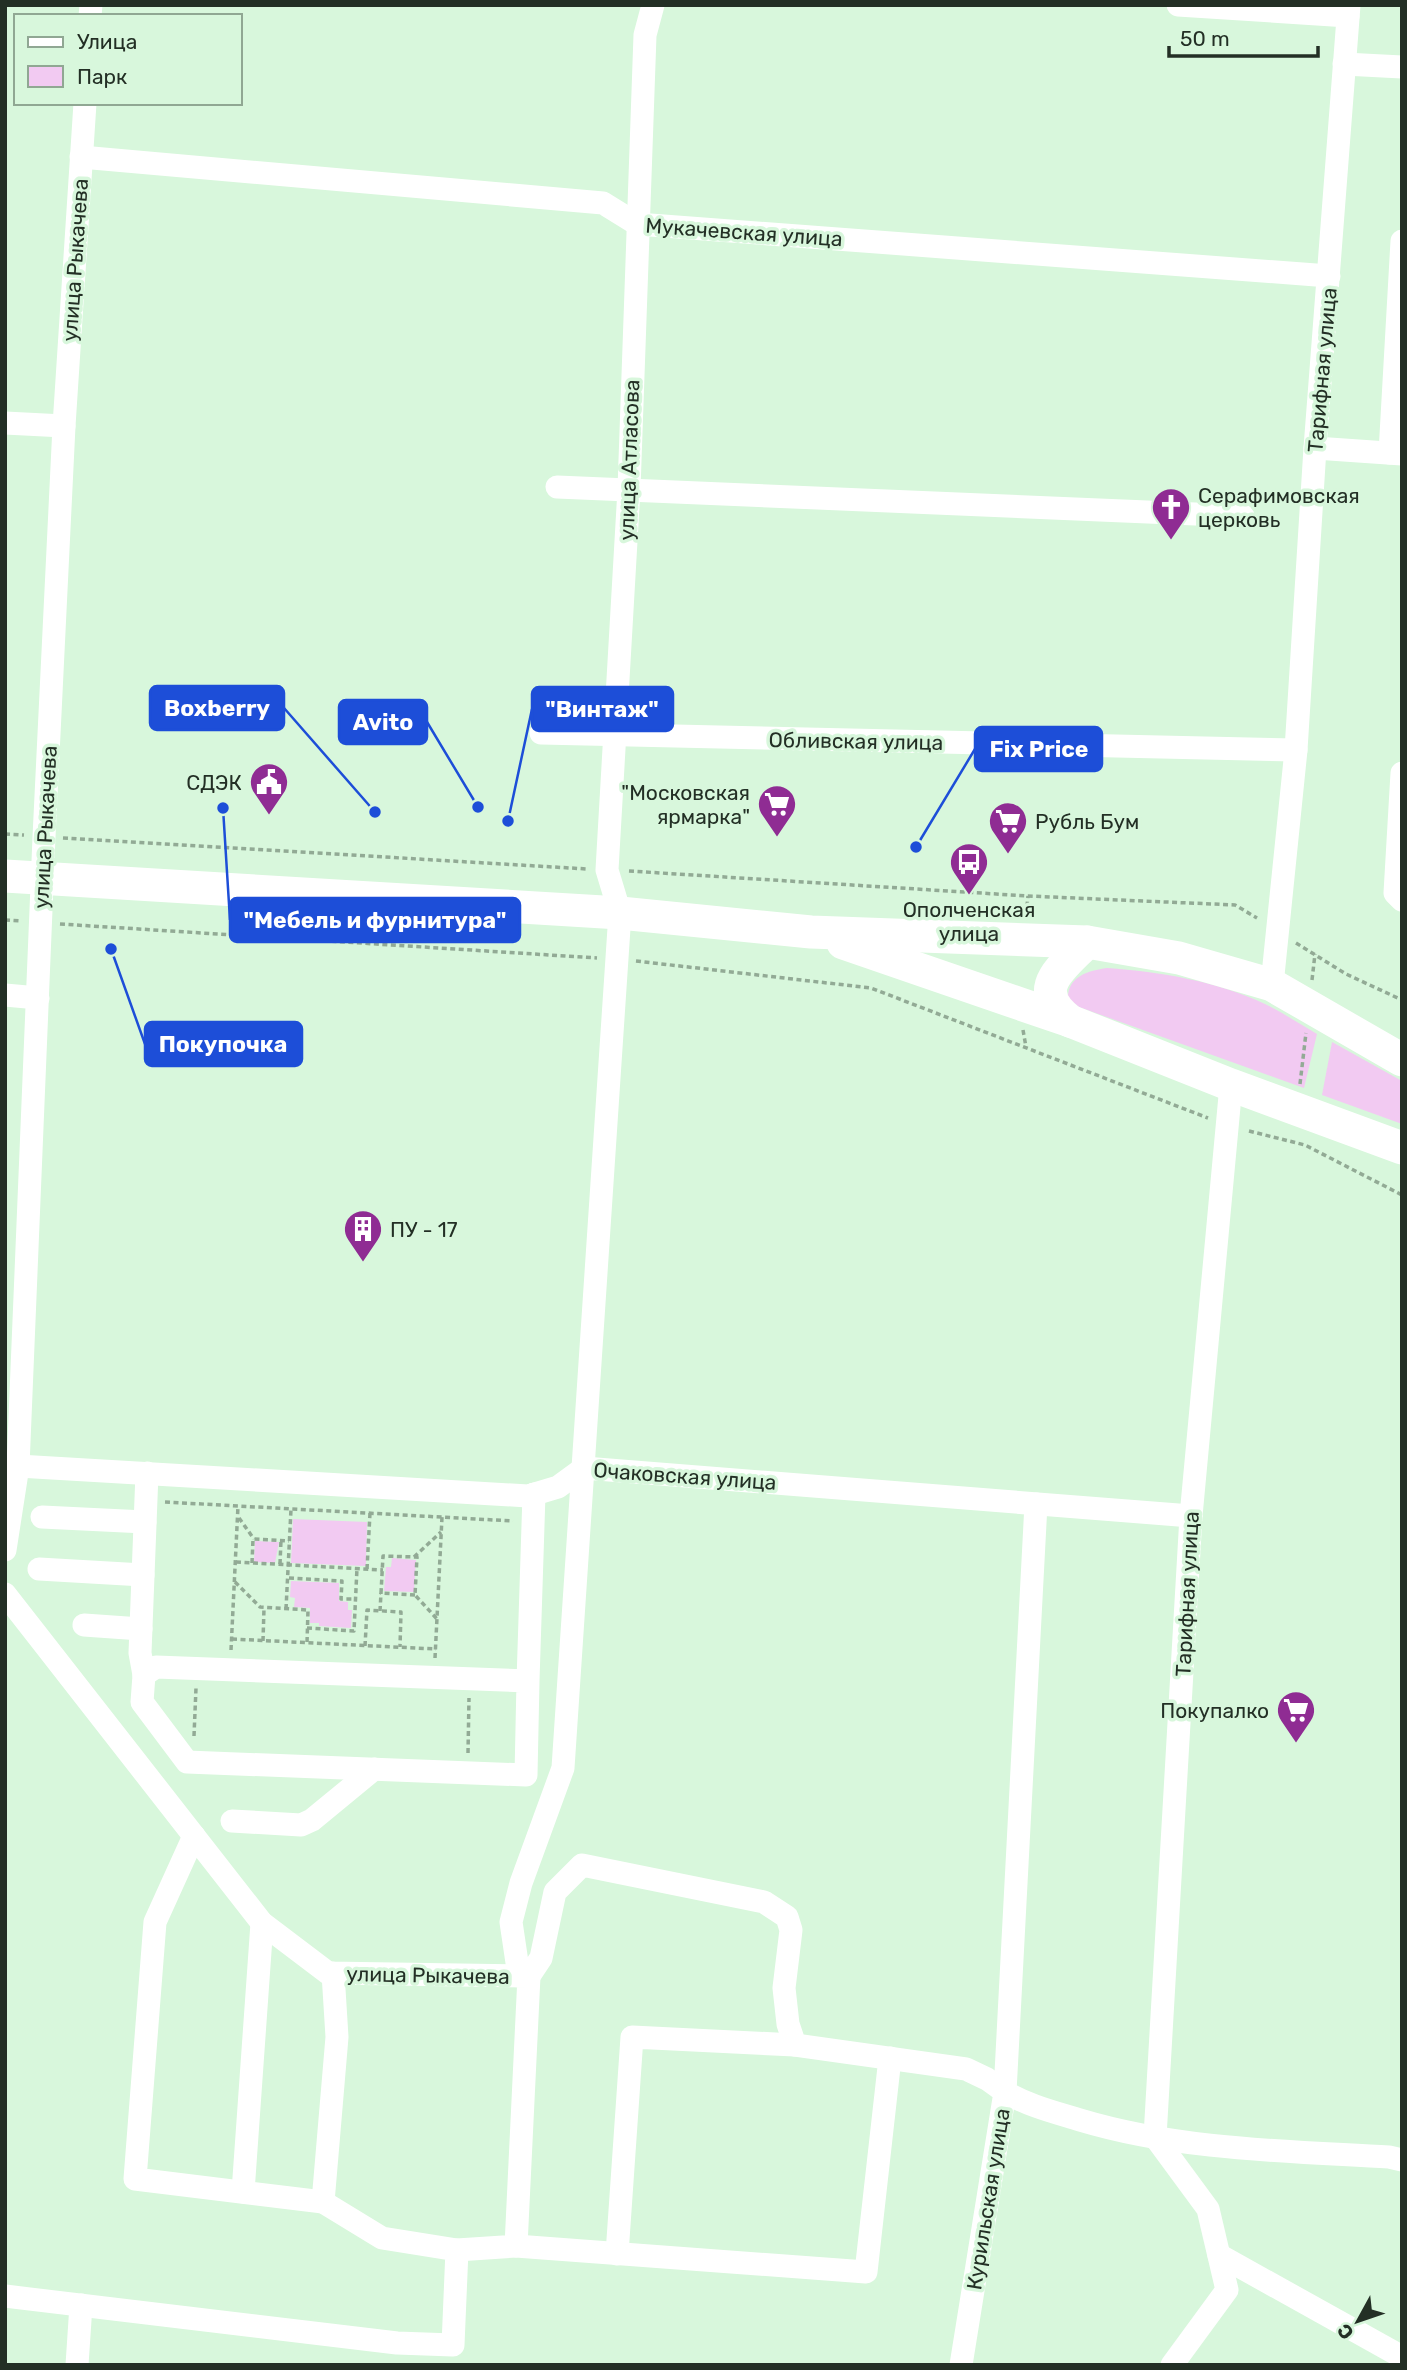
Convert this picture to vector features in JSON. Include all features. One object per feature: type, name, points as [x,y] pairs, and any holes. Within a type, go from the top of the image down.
[{"type":"highway","points":[[5,876],[620,914],[811,932],[1087,942],[1179,958],[1272,985],[1402,1060]]},
{"type":"highway","points":[[811,932],[1070,1021],[1231,1085],[1402,1148]]},
{"type":"highway","points":[[1070,1021],[1056,1010],[1050,990],[1059,971],[1087,942]]},
{"type":"street","name":"улица Атласова","points":[[620,914],[607,870],[629,489],[645,35],[653,5]]},
{"type":"street","points":[[1178,5],[1348,11]]},
{"type":"street","name":"Тарифная улица","points":[[1272,985],[1296,750],[1315,448],[1348,11]]},
{"type":"street","points":[[1344,64],[1402,67]]},
{"type":"street","name":"улица Рыкачева","points":[[5,1550],[18,1466],[64,426],[85,105]]},
{"type":"street","name":"Мукачевская улица","points":[[81,157],[603,203],[637,224],[1329,276]]},
{"type":"street","points":[[1315,448],[1396,453],[1402,241]]},
{"type":"street","points":[[5,423],[64,426]]},
{"type":"street","points":[[557,487],[1243,516]]},
{"type":"street","name":"Обливская улица","points":[[541,733],[1296,750]]},
{"type":"street","points":[[1402,773],[1395,893],[1402,900]]},
{"type":"street","points":[[620,914],[562,1768],[521,1883],[511,1922],[519,1976],[529,1976],[541,1958],[555,1892],[582,1865],[764,1902],[787,1917],[791,1930],[784,1988],[788,2024],[795,2045]]},
{"type":"street","points":[[5,995],[38,998]]},
{"type":"street","name":"Тарифная улица","points":[[1155,2137],[1191,1516],[1231,1085]]},
{"type":"street","name":"Очаковская улица","points":[[18,1466],[528,1496],[558,1486],[584,1468],[1191,1516]]},
{"type":"street","points":[[147,1473],[140,1653],[144,1675],[142,1702],[187,1762],[526,1775],[534,1494]]},
{"type":"street","points":[[1036,1504],[1005,2092],[1027,2105],[1119,2132],[1218,2148],[1389,2157],[1402,2160]]},
{"type":"street","points":[[42,1517],[145,1512]]},
{"type":"street","points":[[39,1569],[143,1575]]},
{"type":"street","name":"улица Рыкачева","points":[[5,1594],[262,1923],[328,1973],[529,1976],[516,2246]]},
{"type":"street","points":[[84,1625],[141,1629]]},
{"type":"street","points":[[144,1675],[156,1667],[528,1681]]},
{"type":"street","points":[[232,1821],[301,1825],[374,1769]]},
{"type":"street","points":[[194,1836],[155,1922],[135,2179],[323,2202],[382,2238],[457,2250],[516,2246],[866,2272],[890,2058]]},
{"type":"street","points":[[243,2192],[262,1923]]},
{"type":"street","points":[[323,2202],[337,2038],[333,1973]]},
{"type":"street","name":"Курильская улица","points":[[617,2254],[632,2037],[795,2045],[966,2070],[987,2079],[1005,2092],[961,2365]]},
{"type":"street","points":[[1155,2137],[1208,2209],[1227,2290],[1172,2365]]},
{"type":"street","points":[[5,2296],[81,2305],[395,2354],[453,2345],[457,2250]]},
{"type":"street","points":[[1219,2255],[1402,2357]]},
{"type":"street","points":[[77,2365],[81,2305]]},
{"type":"path","points":[[5,834],[1028,897],[1235,905],[1346,974],[1402,1000]]},
{"type":"path","points":[[1023,939],[1028,897]]},
{"type":"path","points":[[1293,1142],[1315,954]]},
{"type":"path","points":[[1018,1003],[1026,1048]]},
{"type":"path","points":[[1227,1126],[1305,1145],[1402,1195]]},
{"type":"path","points":[[230,1670],[238,1506]]},
{"type":"path","points":[[145,1512],[238,1506],[533,1521]]},
{"type":"path","points":[[286,1609],[291,1509]]},
{"type":"path","points":[[367,1569],[370,1513]]},
{"type":"path","points":[[238,1517],[254,1539],[252,1563]]},
{"type":"path","points":[[434,1678],[442,1517]]},
{"type":"path","points":[[380,1611],[383,1556],[414,1557],[441,1532]]},
{"type":"path","points":[[254,1539],[289,1541]]},
{"type":"path","points":[[279,1564],[281,1540]]},
{"type":"path","points":[[414,1557],[417,1557],[415,1595]]},
{"type":"path","points":[[236,1562],[383,1570]]},
{"type":"path","points":[[307,1628],[354,1631],[356,1568]]},
{"type":"path","points":[[288,1578],[342,1581],[341,1599],[355,1599]]},
{"type":"path","points":[[234,1581],[260,1607],[308,1610],[307,1643]]},
{"type":"path","points":[[382,1593],[415,1595],[437,1619]]},
{"type":"path","points":[[263,1641],[264,1607]]},
{"type":"path","points":[[354,1610],[401,1612],[400,1647]]},
{"type":"path","points":[[365,1646],[367,1610]]},
{"type":"path","points":[[232,1639],[436,1649]]},
{"type":"path","points":[[194,1762],[197,1669]]},
{"type":"path","points":[[467,1773],[470,1679]]},
{"type":"green space","points":[[1107,968],[1168,975],[1227,989],[1265,1004],[1317,1034],[1304,1088],[1079,1007],[1068,998],[1071,984],[1080,976]]},
{"type":"green space","points":[[1332,1042],[1402,1081],[1402,1124],[1322,1095]]},
{"type":"green space","points":[[293,1519],[367,1522],[366,1566],[291,1563]]},
{"type":"green space","points":[[255,1541],[279,1542],[275,1563],[254,1562]]},
{"type":"green space","points":[[392,1558],[416,1560],[414,1592],[384,1591],[386,1567],[391,1567]]},
{"type":"green space","points":[[291,1581],[339,1583],[339,1601],[348,1602],[348,1610],[352,1610],[351,1628],[310,1623],[310,1608],[294,1607],[295,1598],[290,1597]]},
{"type":"place","name":"Серафимовская церковь","points":[[1171,541]]},
{"type":"place","name":"Avito","points":[[478,807]]},
{"type":"place","name":"\"Мебель и фурнитура\"","points":[[223,808]]},
{"type":"place","name":"Boxberry","points":[[375,812]]},
{"type":"place","name":"СДЭК","points":[[269,816]]},
{"type":"place","name":"\"Винтаж\"","points":[[508,821]]},
{"type":"place","name":"\"Московская ярмарка\"","points":[[777,838]]},
{"type":"place","name":"Fix Price","points":[[916,847]]},
{"type":"place","name":"Рубль Бум","points":[[1008,855]]},
{"type":"place","name":"Ополченская улица","points":[[969,896]]},
{"type":"place","name":"Покупочка","points":[[111,949]]},
{"type":"place","name":"ПУ - 17","points":[[363,1263]]},
{"type":"place","name":"Покупалко","points":[[1296,1744]]}]
